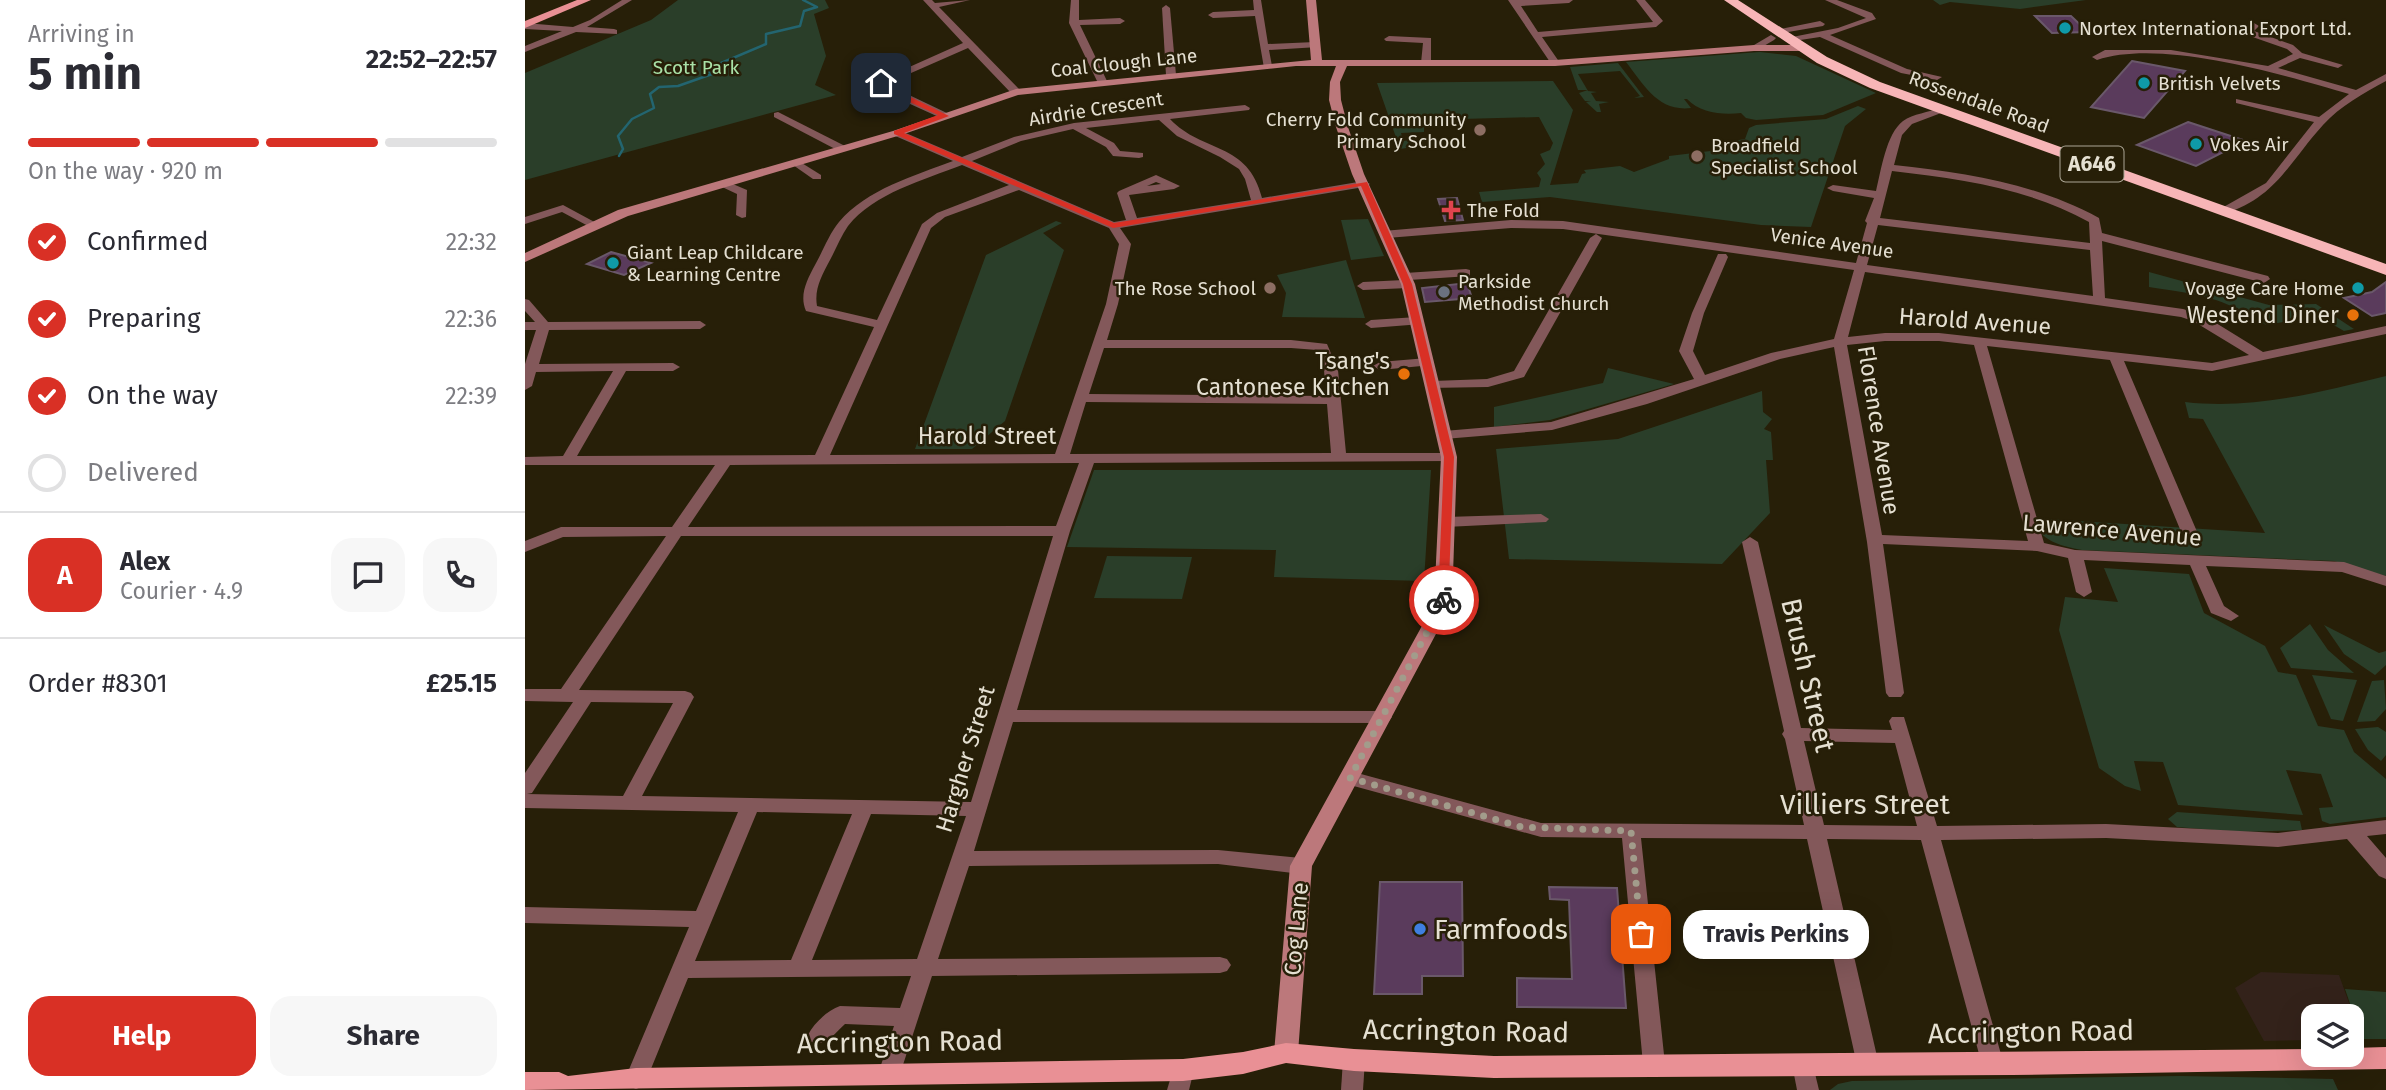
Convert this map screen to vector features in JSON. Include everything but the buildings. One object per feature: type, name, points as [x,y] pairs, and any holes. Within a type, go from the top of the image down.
[{"type":"highway","name":"Rossendale Road","points":[[1730,0],[1774,34],[1865,81],[2386,270]]},
{"type":"main road","points":[[525,24],[575,0]]},
{"type":"main road","points":[[525,24],[586,0]]},
{"type":"main road","name":"Accrington Road","points":[[547,1090],[584,1083],[800,1082],[888,1074],[992,1082],[1181,1080],[1286,1053],[1354,1060],[1494,1067],[1654,1064],[1993,1065],[2386,1058]]},
{"type":"main road","points":[[525,1083],[584,1083]]},
{"type":"street","points":[[525,49],[612,13],[628,0]]},
{"type":"street","points":[[929,3],[966,0]]},
{"type":"street","points":[[1076,0],[1074,23],[1102,81]]},
{"type":"street","points":[[1257,0],[1267,66]]},
{"type":"street","points":[[1311,0],[1317,63]]},
{"type":"street","points":[[1513,2],[1569,0]]},
{"type":"street","points":[[1535,35],[1656,24],[1658,21],[1640,0]]},
{"type":"street","points":[[1754,48],[1774,34],[1821,29],[1871,19],[1869,15],[1829,0]]},
{"type":"street","points":[[1513,2],[1555,63]]},
{"type":"street","points":[[929,3],[1016,92]]},
{"type":"street","points":[[1167,8],[1171,75]]},
{"type":"street","points":[[1213,15],[1257,13]]},
{"type":"street","points":[[1074,23],[1120,21]]},
{"type":"street","points":[[525,24],[614,32]]},
{"type":"street","points":[[2254,26],[2246,32],[2290,47],[2299,55],[2338,65]]},
{"type":"street","points":[[1796,44],[1821,29]]},
{"type":"street","points":[[1821,29],[1904,71],[1937,77]]},
{"type":"street","points":[[1389,39],[1428,40],[1426,63]]},
{"type":"street","points":[[945,116],[881,87],[881,83],[969,44]]},
{"type":"street","name":"Coal Clough Lane","points":[[525,258],[623,213],[897,133],[1016,92],[1267,66],[1317,63],[1555,63],[1796,44]]},
{"type":"street","points":[[1264,47],[1315,46]]},
{"type":"street","points":[[2098,57],[2116,52],[2171,51],[2216,55],[2357,93]]},
{"type":"street","points":[[2271,68],[2299,55]]},
{"type":"street","name":"Cog Lane","points":[[1286,1053],[1301,866],[1443,604],[1449,457],[1406,280],[1364,184],[1335,100],[1335,82],[1342,64]]},
{"type":"street","points":[[2224,211],[2270,185],[2321,121],[2357,93],[2386,77]]},
{"type":"street","points":[[2240,101],[2321,121]]},
{"type":"street","name":"Airdrie Crescent","points":[[880,325],[811,308],[809,295],[816,275],[842,226],[858,209],[896,187],[1018,139],[1074,126],[1245,108]]},
{"type":"street","name":"Florence Avenue","points":[[1895,693],[1874,538],[1840,342],[1897,134],[1908,122],[1944,110]]},
{"type":"street","points":[[778,115],[843,149]]},
{"type":"street","points":[[1160,115],[1171,128],[1188,140],[1242,166],[1252,179],[1257,202]]},
{"type":"street","points":[[1074,126],[1110,145],[1117,154],[1139,155]]},
{"type":"street","points":[[897,133],[1113,226],[1125,244],[1122,268],[1061,458]]},
{"type":"street","points":[[797,163],[817,177]]},
{"type":"street","points":[[1886,167],[2002,182],[2077,209],[2095,220],[2099,300]]},
{"type":"street","points":[[724,184],[743,192],[742,215]]},
{"type":"street","points":[[1113,226],[1364,184]]},
{"type":"street","points":[[821,459],[926,226],[941,215],[1021,185]]},
{"type":"street","points":[[1833,188],[1879,195]]},
{"type":"street","points":[[1123,193],[1133,223]]},
{"type":"street","points":[[525,220],[563,208],[594,225]]},
{"type":"street","points":[[1871,221],[2097,241],[2264,279]]},
{"type":"street","name":"Venice Avenue","points":[[1387,234],[1511,224],[1563,225],[1860,266],[2099,300],[2199,318],[2260,356]]},
{"type":"street","points":[[1433,385],[1488,383],[1519,374],[1596,238]]},
{"type":"street","points":[[1701,380],[1686,351],[1697,313],[1722,257]]},
{"type":"street","points":[[1363,286],[1466,273]]},
{"type":"street","points":[[525,303],[544,325]]},
{"type":"street","points":[[1371,324],[1416,321]]},
{"type":"street","points":[[525,386],[544,325]]},
{"type":"street","points":[[525,326],[700,325]]},
{"type":"street","name":"Harold Avenue","points":[[1444,435],[1552,426],[1642,401],[1776,356],[1840,342],[1885,337],[1979,340],[2212,367],[2386,330]]},
{"type":"street","points":[[1979,340],[2037,546]]},
{"type":"street","points":[[1098,344],[1291,344],[1322,347],[1331,370],[1339,457]]},
{"type":"street","points":[[2115,355],[2190,534]]},
{"type":"street","points":[[1380,366],[1427,362]]},
{"type":"street","points":[[568,460],[622,367]]},
{"type":"street","points":[[529,368],[673,367]]},
{"type":"street","points":[[1080,398],[1334,400]]},
{"type":"street","name":"Harold Street","points":[[525,461],[1449,457]]},
{"type":"street","name":"Hargher Street","points":[[888,1074],[978,809],[1062,531],[1088,458]]},
{"type":"street","points":[[566,695],[726,459]]},
{"type":"street","points":[[1446,522],[1541,520]]},
{"type":"street","points":[[525,547],[561,532],[1062,531]]},
{"type":"street","name":"Lawrence Avenue","points":[[1874,538],[2037,546],[2075,555],[2344,567],[2386,581]]},
{"type":"street","name":"Brush Street","points":[[1750,542],[1791,734],[1817,832],[1868,1065]]},
{"type":"street","points":[[2075,555],[2084,592]]},
{"type":"street","points":[[2196,560],[2217,609],[2231,616]]},
{"type":"street","points":[[525,695],[685,696],[629,803]]},
{"type":"street","points":[[525,788],[586,696]]},
{"type":"street","points":[[1006,716],[1383,717]]},
{"type":"street","points":[[1791,734],[1899,729],[1993,1065]]},
{"type":"street","name":"Villiers Street","points":[[1350,778],[1522,827],[1631,831],[2106,831],[2278,840],[2386,827]]},
{"type":"street","points":[[525,801],[978,809]]},
{"type":"street","points":[[624,1083],[683,970],[750,805]]},
{"type":"street","points":[[798,970],[865,807]]},
{"type":"street","points":[[1631,831],[1654,1064]]},
{"type":"street","points":[[2351,831],[2386,871]]},
{"type":"street","points":[[961,859],[1218,857],[1301,866]]},
{"type":"street","points":[[525,915],[703,919]]},
{"type":"street","points":[[683,970],[1220,965]]},
{"type":"street","points":[[819,1035],[840,1015],[909,1017]]},
{"type":"street","points":[[1352,1090],[1354,1060]]},
{"type":"street","points":[[1803,1064],[1808,1090]]},
{"type":"shaded area","points":[[2261,972],[2339,975],[2349,1004],[2301,1004],[2301,1040],[2264,1041],[2235,988]]},
{"type":"green space","name":"Scott Park","points":[[678,0],[825,0],[829,8],[814,14],[826,56],[815,85],[836,95],[525,180],[525,73],[651,20]]},
{"type":"green space","points":[[1933,0],[2086,0],[2020,9],[1950,2],[1940,5]]},
{"type":"green space","points":[[1760,52],[1796,56],[1876,93],[1823,115],[1756,120],[1746,118],[1741,113],[1726,114],[1705,110],[1687,99],[1684,99],[1691,108],[1669,106],[1646,88],[1626,62]]},
{"type":"green space","points":[[1618,63],[1644,97],[1634,98],[1640,96],[1620,71],[1578,74],[1587,90],[1578,90],[1570,67]]},
{"type":"green space","points":[[1553,81],[1573,110],[1550,185],[1578,183],[1582,174],[1586,173],[1584,170],[1620,166],[1634,172],[1669,159],[1669,156],[1727,149],[1733,141],[1745,139],[1749,128],[1756,125],[1826,119],[1858,106],[1866,109],[1845,126],[1811,227],[1761,225],[1550,197],[1482,202],[1479,192],[1539,187],[1541,179],[1537,173],[1545,164],[1540,154],[1550,150],[1553,143],[1539,117],[1424,120],[1424,132],[1401,133],[1403,141],[1411,140],[1413,147],[1400,149],[1377,83]]},
{"type":"green space","points":[[1588,90],[1597,92],[1591,93],[1596,101],[1609,102],[1599,104],[1601,112],[1597,112],[1586,102],[1591,101],[1585,101],[1579,93]]},
{"type":"green space","points":[[1368,219],[1384,256],[1351,260],[1341,220]]},
{"type":"green space","points":[[1056,221],[1062,223],[1043,233],[1064,250],[1005,421],[972,449],[915,449],[986,255]]},
{"type":"green space","points":[[1346,260],[1365,318],[1282,317],[1286,293],[1277,275]]},
{"type":"green space","points":[[2149,272],[2269,305],[2316,304],[2354,329],[2344,331],[2318,316],[2266,325],[2210,298],[2149,287]]},
{"type":"green space","points":[[1608,368],[1674,384],[1550,420],[1494,427],[1494,407],[1603,383]]},
{"type":"green space","points":[[2386,376],[2386,576],[2334,561],[2082,550],[2052,541],[2035,526],[2032,518],[2265,533],[2203,419],[2189,418],[2185,402],[2261,402]]},
{"type":"green space","points":[[1762,391],[1763,412],[1772,419],[1764,429],[1771,432],[1773,460],[1766,460],[1770,513],[1722,564],[1509,559],[1496,449],[1618,439]]},
{"type":"green space","points":[[1094,470],[1431,470],[1424,581],[1274,577],[1276,550],[1067,547]]},
{"type":"green space","points":[[1107,556],[1192,557],[1182,599],[1094,598]]},
{"type":"green space","points":[[2104,568],[2189,574],[2204,613],[2265,646],[2278,672],[2296,675],[2318,726],[2344,730],[2354,752],[2386,779],[2386,817],[2330,824],[2322,821],[2319,808],[2333,807],[2321,774],[2286,770],[2303,815],[2178,805],[2163,762],[2134,761],[2141,791],[2125,786],[2099,768],[2059,630],[2065,597],[2118,602]]},
{"type":"green space","points":[[2310,624],[2328,650],[2354,673],[2291,668],[2280,648]]},
{"type":"green space","points":[[2324,625],[2379,653],[2386,651],[2386,665],[2375,675],[2344,654]]},
{"type":"green space","points":[[2312,675],[2357,680],[2343,721],[2331,719]]},
{"type":"green space","points":[[2384,680],[2386,709],[2375,721],[2357,722],[2372,681]]},
{"type":"green space","points":[[2378,727],[2386,732],[2386,755],[2381,761],[2368,750],[2355,729]]},
{"type":"green space","points":[[2177,812],[2300,821],[2302,830],[2239,832],[2177,827],[2168,819]]},
{"type":"green space","points":[[2345,989],[2386,992],[2386,1039],[2364,1039],[2364,1004],[2350,1004]]},
{"type":"green space","points":[[2180,1076],[2333,1079],[2338,1090],[1830,1090],[1838,1084],[1852,1081]]},
{"type":"waterway","points":[[619,156],[623,149],[618,136],[632,119],[654,108],[650,94],[659,87],[678,86],[712,74],[707,69],[766,44],[766,34],[800,26],[804,11],[817,7],[803,0]]},
{"type":"way so far","points":[[1444,600],[1350,778],[1522,827],[1541,830],[1631,831],[1641,934]]},
{"type":"place","name":"Nortex International Export Ltd.","points":[[2065,28]]},
{"type":"place","name":"British Velvets","points":[[2144,83]]},
{"type":"place","name":"Cherry Fold Community Primary School","points":[[1480,130]]},
{"type":"place","name":"Vokes Air","points":[[2196,144]]},
{"type":"place","name":"Broadfield Specialist School","points":[[1697,156]]},
{"type":"place","name":"The Fold","points":[[1451,210]]},
{"type":"place","name":"Giant Leap Childcare & Learning Centre","points":[[613,263]]},
{"type":"place","name":"The Rose School","points":[[1270,288]]},
{"type":"place","name":"Voyage Care Home","points":[[2358,288]]},
{"type":"place","name":"Parkside Methodist Church","points":[[1444,292]]},
{"type":"place","name":"Westend Diner","points":[[2353,315]]},
{"type":"place","name":"Tsang's Cantonese Kitchen","points":[[1404,374]]},
{"type":"place","name":"Farmfoods","points":[[1420,929]]},
{"type":"place","name":"Travis Perkins","points":[[1641,934]]},
{"type":"route","points":[[881,83],[881,87],[945,116],[897,133],[1113,226],[1364,184],[1408,284],[1449,457],[1444,600]]}]
